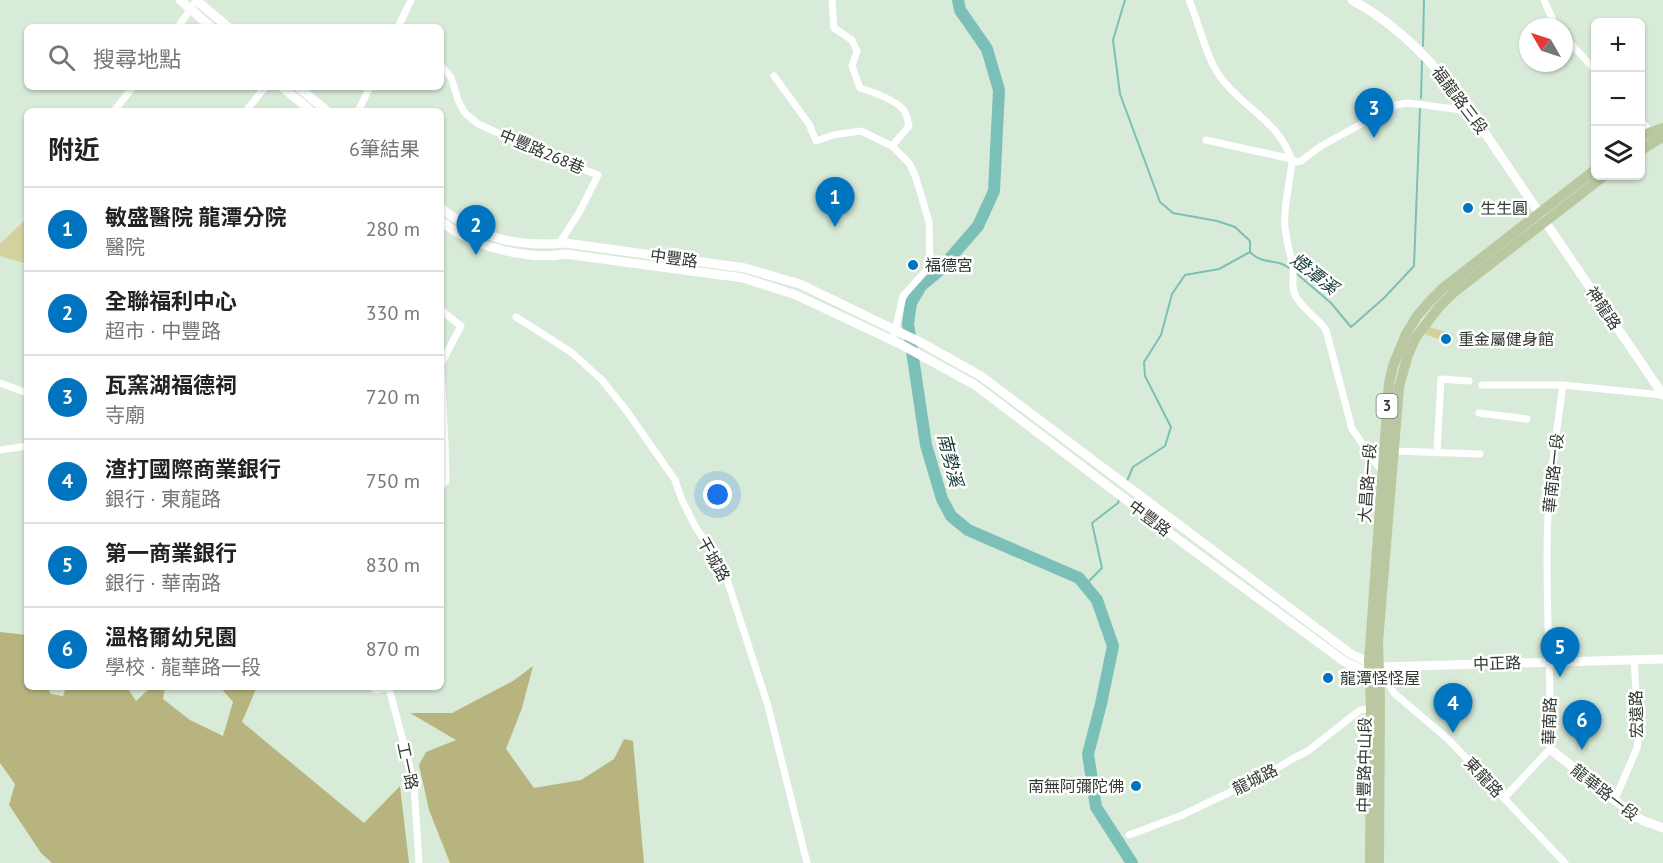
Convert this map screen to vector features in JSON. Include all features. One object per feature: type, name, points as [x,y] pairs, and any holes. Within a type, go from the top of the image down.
[{"type":"main road","points":[[180,0],[207,24]]},
{"type":"main road","points":[[196,0],[224,24]]},
{"type":"main road","name":"福龍路三段","points":[[1352,0],[1393,27],[1427,58],[1470,111],[1542,217]]},
{"type":"main road","points":[[286,90],[307,108]]},
{"type":"main road","points":[[302,90],[323,108]]},
{"type":"main road","points":[[1645,136],[1663,128]]},
{"type":"main road","points":[[1645,148],[1663,138]]},
{"type":"main road","name":"大昌路一段","points":[[1374,670],[1399,387],[1408,355],[1427,321],[1453,293],[1591,173]]},
{"type":"main road","name":"大昌路一段","points":[[1374,670],[1369,661],[1389,383],[1406,334],[1417,316],[1443,288],[1598,180]]},
{"type":"main road","name":"中豐路","points":[[444,210],[484,234],[521,244],[566,243],[745,268],[800,284],[922,343],[981,376],[1351,654],[1369,661]]},
{"type":"main road","name":"神龍路","points":[[1542,217],[1663,395]]},
{"type":"main road","name":"中豐路","points":[[444,223],[481,244],[519,254],[552,256],[564,254],[743,278],[796,295],[892,340],[975,385],[1345,662],[1359,670],[1374,670]]},
{"type":"main road","points":[[1074,460],[1081,451]]},
{"type":"main road","name":"中正路","points":[[1374,670],[1663,659]]},
{"type":"main road","name":"中豐路中山段","points":[[1370,863],[1371,709],[1374,670]]},
{"type":"main road","name":"中豐路中山段","points":[[1374,670],[1380,699],[1378,863]]},
{"type":"main road","name":"龍華路一段","points":[[1550,749],[1635,816],[1663,828]]},
{"type":"street","points":[[180,24],[196,0]]},
{"type":"street","points":[[399,24],[411,0]]},
{"type":"street","points":[[832,0],[834,28],[852,40],[857,51],[852,66],[860,88],[898,104],[906,113],[909,126],[892,146]]},
{"type":"street","points":[[1189,0],[1210,57],[1220,76],[1230,89],[1272,126],[1286,145],[1292,159],[1284,225],[1293,265],[1293,287],[1303,306],[1320,321],[1326,330],[1352,429],[1383,473]]},
{"type":"street","points":[[1544,0],[1552,18]]},
{"type":"street","points":[[1573,46],[1591,65]]},
{"type":"street","name":"中豐路268巷","points":[[444,69],[451,77],[464,112],[478,124],[598,175],[580,211],[559,244]]},
{"type":"street","points":[[774,76],[809,124],[816,141],[833,135],[861,131],[892,146],[910,164],[929,222],[930,266],[903,296],[899,332],[892,340]]},
{"type":"street","points":[[116,108],[131,90]]},
{"type":"street","points":[[248,108],[263,90]]},
{"type":"street","points":[[360,108],[368,90]]},
{"type":"street","points":[[1206,140],[1292,159],[1296,162],[1396,105],[1428,104],[1470,111]]},
{"type":"street","points":[[1645,125],[1651,132]]},
{"type":"street","points":[[444,312],[461,326],[444,358]]},
{"type":"street","name":"干城路","points":[[516,316],[571,352],[601,379],[626,410],[675,480],[682,500],[696,526],[724,570],[768,706],[807,863]]},
{"type":"street","points":[[1437,453],[1441,379],[1469,381]]},
{"type":"street","points":[[0,383],[24,392]]},
{"type":"street","points":[[1482,385],[1563,385],[1663,395]]},
{"type":"street","name":"華南路一段","points":[[1549,662],[1548,516],[1563,385]]},
{"type":"street","points":[[1479,413],[1527,418]]},
{"type":"street","points":[[444,422],[446,481],[444,483]]},
{"type":"street","points":[[0,450],[24,446]]},
{"type":"street","points":[[1394,451],[1480,454]]},
{"type":"street","name":"宏遠路","points":[[1615,799],[1640,735],[1634,660]]},
{"type":"street","name":"華南路","points":[[1504,798],[1550,749],[1549,662]]},
{"type":"street","name":"東龍路","points":[[1374,670],[1394,693],[1449,739],[1565,863]]},
{"type":"street","name":"工一路","points":[[390,690],[414,783],[419,863]]},
{"type":"street","name":"龍城路","points":[[1129,835],[1180,816],[1264,776],[1308,751],[1359,710],[1371,709]]},
{"type":"shaded area","points":[[24,221],[24,263],[0,256],[0,244]]},
{"type":"shaded area","name":"重金屬健身館","points":[[1429,327],[1453,334],[1451,344],[1425,334]]},
{"type":"shaded area","points":[[0,632],[24,635],[24,690],[49,690],[51,694],[63,696],[65,690],[129,690],[136,701],[148,690],[164,690],[163,699],[190,720],[223,736],[233,702],[223,690],[256,690],[242,722],[364,823],[400,786],[409,863],[52,863],[41,853],[9,805],[15,784],[0,763]]},
{"type":"shaded area","points":[[533,666],[522,708],[506,749],[534,788],[581,780],[614,759],[624,739],[633,741],[644,863],[450,863],[429,810],[419,765],[426,752],[456,740],[410,713],[452,713],[513,681]]},
{"type":"waterway","name":"南勢溪","points":[[958,0],[960,10],[987,49],[999,90],[994,191],[978,226],[939,271],[921,286],[911,303],[908,324],[926,445],[942,499],[951,516],[968,530],[1079,578],[1097,600],[1113,646],[1088,754],[1096,807],[1132,863]]},
{"type":"waterway","points":[[1125,0],[1113,40],[1120,94],[1160,202],[1173,213],[1217,221],[1235,227],[1250,241],[1250,252]]},
{"type":"waterway","name":"燈潭溪","points":[[1423,46],[1424,0]]},
{"type":"waterway","name":"燈潭溪","points":[[1421,98],[1422,61]]},
{"type":"waterway","name":"燈潭溪","points":[[1296,273],[1331,303],[1351,327],[1384,298],[1414,266],[1420,109]]},
{"type":"waterway","name":"燈潭溪","points":[[1127,481],[1133,467],[1165,446],[1171,427],[1145,376],[1144,362],[1161,335],[1172,294],[1185,275],[1219,269],[1250,252],[1260,259],[1281,264],[1292,270]]},
{"type":"waterway","name":"燈潭溪","points":[[1085,585],[1102,568],[1092,523],[1118,503],[1119,499]]},
{"type":"place","name":"瓦窯湖福德祠","points":[[1374,138]]},
{"type":"place","name":"生生圓","points":[[1468,208]]},
{"type":"place","name":"敏盛醫院 龍潭分院","points":[[835,227]]},
{"type":"place","name":"全聯福利中心","points":[[476,255]]},
{"type":"place","name":"福德宮","points":[[913,265]]},
{"type":"place","name":"重金屬健身館","points":[[1446,339]]},
{"type":"place","name":"第一商業銀行","points":[[1560,677]]},
{"type":"place","name":"龍潭怪怪屋","points":[[1328,678]]},
{"type":"place","name":"渣打國際商業銀行","points":[[1453,733]]},
{"type":"place","name":"溫格爾幼兒園","points":[[1582,750]]},
{"type":"place","name":"南無阿彌陀佛","points":[[1136,786]]}]
